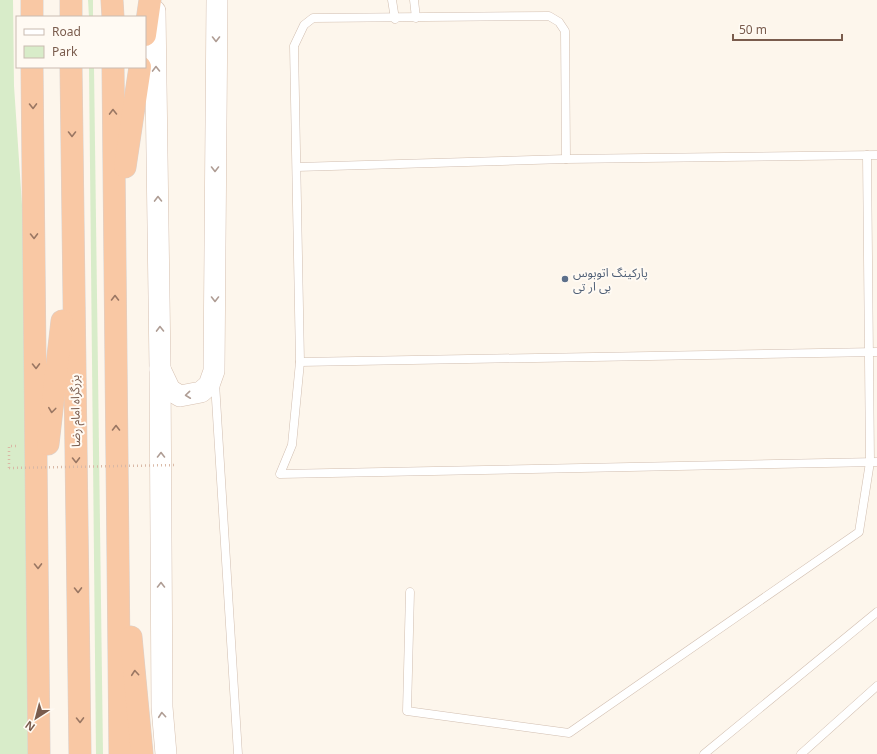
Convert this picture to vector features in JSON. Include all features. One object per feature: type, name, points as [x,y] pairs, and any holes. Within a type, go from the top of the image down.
[{"type":"highway","points":[[32,0],[32,16]]},
{"type":"highway","points":[[71,0],[71,16]]},
{"type":"highway","points":[[112,0],[112,16]]},
{"type":"highway","points":[[146,28],[150,0]]},
{"type":"highway","points":[[32,68],[38,535],[39,754]]},
{"type":"highway","name":"بزرگراه امام رضا","points":[[71,68],[80,754]]},
{"type":"highway","points":[[113,68],[120,754]]},
{"type":"highway","points":[[114,234],[140,68]]},
{"type":"highway","points":[[38,535],[73,232]]},
{"type":"highway","points":[[117,481],[142,754]]},
{"type":"main road","points":[[154,0],[160,368],[162,707],[166,754]]},
{"type":"main road","points":[[160,368],[170,390],[180,396],[201,392],[209,385],[214,371],[217,0]]},
{"type":"lane","points":[[392,0],[395,19]]},
{"type":"lane","points":[[414,0],[416,18]]},
{"type":"lane","points":[[566,159],[565,31],[559,22],[549,16],[395,19],[313,18],[304,25],[294,46],[300,362],[292,445],[280,474],[873,462]]},
{"type":"lane","points":[[410,592],[406,711],[569,733],[859,532],[873,462],[868,352],[867,155]]},
{"type":"lane","points":[[297,167],[566,159],[877,155]]},
{"type":"lane","points":[[300,362],[877,352]]},
{"type":"lane","points":[[214,371],[238,754]]},
{"type":"lane","points":[[704,754],[877,612]]},
{"type":"lane","points":[[801,754],[877,686]]},
{"type":"path","points":[[22,446],[10,446],[9,468],[177,465]]},
{"type":"green space","points":[[0,0],[13,0],[14,86],[24,234],[28,754],[0,754]]},
{"type":"green space","points":[[88,0],[93,0],[93,16],[89,16]]},
{"type":"green space","points":[[89,68],[94,68],[103,754],[96,754]]},
{"type":"place","name":"پارکینگ اتوبوس بی ار تی","points":[[565,279]]}]
